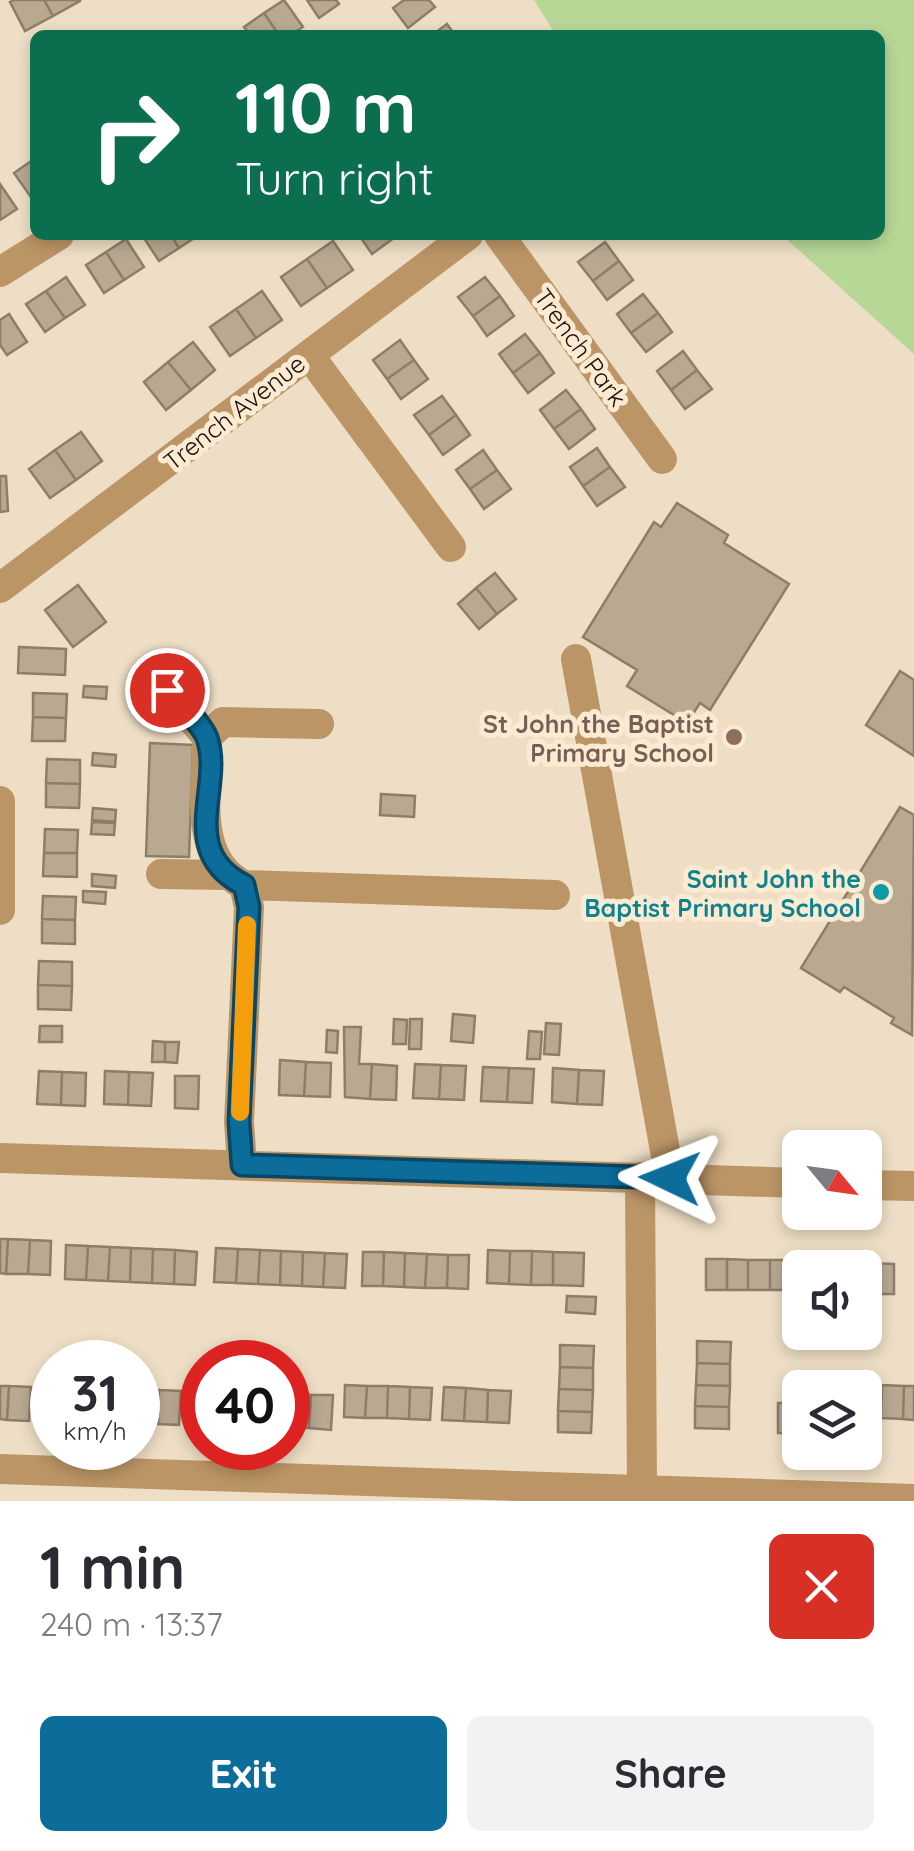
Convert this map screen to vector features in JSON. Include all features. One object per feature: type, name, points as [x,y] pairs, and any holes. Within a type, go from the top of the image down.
[{"type":"street","points":[[0,272],[51,240]]},
{"type":"street","name":"Trench Avenue","points":[[0,588],[461,240]]},
{"type":"street","name":"Trench Park","points":[[503,240],[662,459]]},
{"type":"street","points":[[309,355],[451,546]]},
{"type":"street","points":[[576,658],[655,1178],[642,1491]]},
{"type":"street","points":[[167,690],[206,738],[206,838],[249,907],[239,1122],[242,1165]]},
{"type":"street","points":[[206,738],[223,722],[319,724]]},
{"type":"street","points":[[0,801],[0,910]]},
{"type":"street","points":[[161,874],[555,896]]},
{"type":"street","points":[[0,1158],[782,1182]]},
{"type":"street","points":[[882,1185],[914,1186]]},
{"type":"street","points":[[0,1469],[914,1499]]},
{"type":"green space","points":[[534,0],[914,0],[914,354],[788,240],[885,240],[885,30],[553,30]]},
{"type":"building","points":[[44,0],[53,16],[25,31],[10,2]]},
{"type":"building","points":[[44,0],[80,0],[80,1],[53,16]]},
{"type":"building","points":[[284,0],[303,27],[276,30],[264,13]]},
{"type":"building","points":[[307,0],[336,0],[339,4],[319,18]]},
{"type":"building","points":[[404,0],[429,0],[435,7],[408,28],[393,8]]},
{"type":"building","points":[[264,13],[276,30],[246,30],[244,27]]},
{"type":"building","points":[[30,162],[30,196],[14,173]]},
{"type":"building","points":[[0,184],[17,209],[0,220]]},
{"type":"building","points":[[127,240],[144,267],[124,280],[106,252]]},
{"type":"building","points":[[145,240],[174,240],[179,248],[159,261]]},
{"type":"building","points":[[174,240],[191,240],[179,248]]},
{"type":"building","points":[[362,240],[391,240],[372,254]]},
{"type":"building","points":[[333,241],[353,270],[327,288],[307,259]]},
{"type":"building","points":[[605,242],[619,261],[593,281],[578,262]]},
{"type":"building","points":[[106,252],[124,280],[104,293],[86,265]]},
{"type":"building","points":[[307,259],[327,288],[301,306],[281,277]]},
{"type":"building","points":[[619,261],[633,280],[607,300],[593,281]]},
{"type":"building","points":[[66,277],[85,305],[65,318],[46,291]]},
{"type":"building","points":[[485,277],[500,296],[473,316],[458,297]]},
{"type":"building","points":[[46,291],[65,318],[45,332],[26,304]]},
{"type":"building","points":[[262,291],[282,320],[256,338],[236,309]]},
{"type":"building","points":[[643,294],[658,313],[631,333],[617,314]]},
{"type":"building","points":[[500,296],[514,316],[487,336],[473,316]]},
{"type":"building","points":[[236,309],[256,338],[230,356],[210,327]]},
{"type":"building","points":[[658,313],[672,332],[646,352],[631,333]]},
{"type":"building","points":[[9,314],[27,342],[7,355],[0,345],[0,320]]},
{"type":"building","points":[[525,334],[540,353],[513,373],[499,354]]},
{"type":"building","points":[[400,340],[414,360],[387,379],[373,360]]},
{"type":"building","points":[[193,342],[215,370],[191,390],[168,362]]},
{"type":"building","points":[[683,351],[697,370],[671,390],[657,371]]},
{"type":"building","points":[[540,353],[554,373],[528,393],[513,373]]},
{"type":"building","points":[[414,360],[428,379],[401,399],[387,379]]},
{"type":"building","points":[[168,362],[191,390],[166,410],[144,382]]},
{"type":"building","points":[[697,370],[712,389],[685,409],[671,390]]},
{"type":"building","points":[[566,390],[581,409],[554,429],[540,410]]},
{"type":"building","points":[[442,396],[456,415],[429,435],[414,415]]},
{"type":"building","points":[[581,409],[595,429],[569,449],[554,429]]},
{"type":"building","points":[[456,415],[470,435],[443,455],[429,435]]},
{"type":"building","points":[[81,432],[102,461],[76,480],[55,450]]},
{"type":"building","points":[[597,448],[610,467],[583,486],[570,467]]},
{"type":"building","points":[[55,450],[76,480],[50,498],[29,469]]},
{"type":"building","points":[[483,450],[497,470],[470,489],[456,470]]},
{"type":"building","points":[[610,467],[625,487],[597,506],[583,486]]},
{"type":"building","points":[[497,470],[511,489],[484,509],[470,489]]},
{"type":"building","points":[[0,476],[6,476],[8,511],[0,512]]},
{"type":"building","points":[[677,503],[728,535],[724,543],[789,584],[710,710],[700,703],[687,723],[627,686],[637,670],[583,637],[654,522],[661,527]]},
{"type":"building","points":[[495,573],[516,599],[497,614],[476,588]]},
{"type":"building","points":[[78,585],[106,622],[73,647],[45,610]]},
{"type":"building","points":[[476,588],[497,614],[479,629],[458,604]]},
{"type":"building","points":[[19,647],[66,649],[65,675],[18,673]]},
{"type":"building","points":[[900,671],[914,680],[914,756],[866,725]]},
{"type":"building","points":[[84,686],[107,687],[106,699],[83,697]]},
{"type":"building","points":[[33,693],[67,694],[66,718],[33,717]]},
{"type":"building","points":[[33,717],[66,718],[65,741],[32,741]]},
{"type":"building","points":[[150,743],[193,745],[189,857],[146,856]]},
{"type":"building","points":[[93,753],[116,755],[115,767],[92,765]]},
{"type":"building","points":[[47,759],[80,760],[80,784],[46,783]]},
{"type":"building","points":[[46,783],[80,784],[79,808],[46,807]]},
{"type":"building","points":[[381,794],[415,796],[414,817],[380,815]]},
{"type":"building","name":"Saint John the Baptist Primary School","points":[[900,807],[914,815],[912,1035],[891,1023],[894,1018],[844,987],[840,992],[801,968]]},
{"type":"building","points":[[93,808],[116,810],[115,822],[92,820]]},
{"type":"building","points":[[92,822],[115,823],[114,835],[91,834]]},
{"type":"building","points":[[45,829],[78,830],[77,853],[44,853]]},
{"type":"building","points":[[44,853],[77,853],[77,877],[43,876]]},
{"type":"building","points":[[92,874],[116,876],[115,888],[92,886]]},
{"type":"building","points":[[83,891],[106,892],[105,904],[83,902]]},
{"type":"building","points":[[43,896],[76,897],[75,920],[42,919]]},
{"type":"building","points":[[42,919],[75,920],[75,944],[42,943]]},
{"type":"building","points":[[39,961],[72,962],[72,986],[38,985]]},
{"type":"building","points":[[38,985],[72,986],[71,1010],[38,1009]]},
{"type":"building","points":[[453,1014],[475,1016],[473,1043],[451,1041]]},
{"type":"building","points":[[394,1019],[407,1020],[406,1044],[393,1044]]},
{"type":"building","points":[[410,1019],[422,1019],[421,1049],[409,1049]]},
{"type":"building","points":[[546,1023],[561,1024],[559,1055],[544,1054]]},
{"type":"building","points":[[40,1026],[62,1026],[62,1042],[39,1042]]},
{"type":"building","points":[[344,1027],[361,1027],[359,1064],[372,1064],[370,1099],[345,1097]]},
{"type":"building","points":[[327,1030],[338,1031],[337,1053],[326,1052]]},
{"type":"building","points":[[529,1031],[542,1032],[540,1059],[527,1059]]},
{"type":"building","points":[[153,1041],[165,1042],[165,1062],[152,1062]]},
{"type":"building","points":[[165,1042],[179,1042],[177,1063],[165,1062]]},
{"type":"building","points":[[280,1060],[306,1062],[304,1096],[279,1095]]},
{"type":"building","points":[[306,1062],[331,1063],[330,1097],[304,1096]]},
{"type":"building","points":[[372,1064],[397,1066],[396,1100],[370,1099]]},
{"type":"building","points":[[415,1064],[441,1065],[439,1099],[413,1098]]},
{"type":"building","points":[[441,1065],[466,1066],[464,1100],[439,1099]]},
{"type":"building","points":[[483,1067],[509,1068],[507,1102],[481,1101]]},
{"type":"building","points":[[509,1068],[534,1069],[532,1103],[507,1102]]},
{"type":"building","points":[[553,1068],[579,1070],[577,1104],[552,1102]]},
{"type":"building","points":[[579,1070],[604,1071],[602,1105],[577,1104]]},
{"type":"building","points":[[39,1071],[62,1072],[61,1105],[37,1104]]},
{"type":"building","points":[[105,1071],[129,1072],[128,1105],[104,1104]]},
{"type":"building","points":[[62,1072],[86,1073],[85,1106],[61,1105]]},
{"type":"building","points":[[129,1072],[153,1073],[151,1106],[128,1105]]},
{"type":"building","points":[[175,1076],[199,1076],[198,1109],[175,1108]]},
{"type":"building","points":[[0,1239],[8,1239],[6,1274],[0,1273]]},
{"type":"building","points":[[8,1239],[30,1240],[28,1274],[6,1274]]},
{"type":"building","points":[[30,1240],[51,1241],[50,1275],[28,1274]]},
{"type":"building","points":[[66,1245],[88,1246],[86,1280],[65,1279]]},
{"type":"building","points":[[88,1246],[110,1247],[108,1281],[86,1280]]},
{"type":"building","points":[[110,1247],[131,1248],[130,1282],[108,1281]]},
{"type":"building","points":[[131,1248],[153,1249],[152,1283],[130,1282]]},
{"type":"building","points":[[216,1248],[238,1249],[236,1283],[214,1282]]},
{"type":"building","points":[[153,1249],[175,1250],[174,1284],[152,1283]]},
{"type":"building","points":[[238,1249],[260,1250],[258,1284],[236,1283]]},
{"type":"building","points":[[175,1250],[197,1252],[195,1285],[174,1284]]},
{"type":"building","points":[[260,1250],[281,1251],[280,1285],[258,1284]]},
{"type":"building","points":[[488,1250],[510,1251],[509,1284],[487,1283]]},
{"type":"building","points":[[281,1251],[303,1252],[302,1286],[280,1285]]},
{"type":"building","points":[[510,1251],[532,1251],[531,1285],[509,1284]]},
{"type":"building","points":[[532,1251],[553,1252],[553,1285],[531,1285]]},
{"type":"building","points":[[303,1252],[325,1253],[323,1287],[302,1286]]},
{"type":"building","points":[[363,1252],[384,1252],[383,1286],[362,1286]]},
{"type":"building","points":[[384,1252],[405,1253],[404,1287],[383,1286]]},
{"type":"building","points":[[553,1252],[584,1253],[583,1286],[553,1285]]},
{"type":"building","points":[[325,1253],[347,1254],[345,1288],[323,1287]]},
{"type":"building","points":[[405,1253],[427,1254],[425,1288],[404,1287]]},
{"type":"building","points":[[427,1254],[448,1255],[447,1288],[425,1288]]},
{"type":"building","points":[[448,1255],[469,1255],[468,1289],[447,1288]]},
{"type":"building","points":[[706,1259],[727,1259],[727,1290],[706,1290]]},
{"type":"building","points":[[727,1259],[748,1260],[748,1290],[727,1290]]},
{"type":"building","points":[[748,1260],[770,1260],[770,1290],[748,1290]]},
{"type":"building","points":[[770,1260],[782,1260],[782,1290],[770,1290]]},
{"type":"building","points":[[882,1263],[894,1264],[894,1294],[882,1294]]},
{"type":"building","points":[[567,1296],[596,1297],[595,1314],[566,1312]]},
{"type":"building","points":[[697,1341],[731,1342],[730,1364],[697,1363]]},
{"type":"building","points":[[560,1345],[594,1346],[593,1368],[560,1367]]},
{"type":"building","points":[[697,1363],[730,1364],[730,1386],[696,1385]]},
{"type":"building","points":[[560,1367],[593,1368],[593,1390],[559,1389]]},
{"type":"building","points":[[345,1385],[367,1386],[365,1418],[344,1417]]},
{"type":"building","points":[[696,1385],[730,1386],[729,1407],[695,1406]]},
{"type":"building","points":[[882,1385],[904,1386],[903,1419],[882,1418]]},
{"type":"building","points":[[0,1386],[9,1386],[7,1420],[0,1419]]},
{"type":"building","points":[[9,1386],[30,1387],[29,1421],[7,1420]]},
{"type":"building","points":[[367,1386],[388,1386],[387,1418],[365,1418]]},
{"type":"building","points":[[388,1386],[410,1387],[409,1419],[387,1418]]},
{"type":"building","points":[[904,1386],[914,1386],[914,1420],[903,1419]]},
{"type":"building","points":[[410,1387],[432,1388],[430,1420],[409,1419]]},
{"type":"building","points":[[444,1387],[466,1388],[464,1421],[442,1420]]},
{"type":"building","points":[[466,1388],[488,1390],[487,1422],[464,1421]]},
{"type":"building","points":[[559,1389],[593,1390],[592,1412],[558,1411]]},
{"type":"building","points":[[160,1390],[180,1391],[179,1425],[160,1424]]},
{"type":"building","points":[[488,1390],[511,1391],[509,1423],[487,1422]]},
{"type":"building","points":[[311,1395],[333,1395],[331,1430],[310,1428]]},
{"type":"building","points":[[778,1403],[782,1403],[782,1433],[778,1433]]},
{"type":"building","points":[[695,1406],[729,1407],[729,1429],[695,1428]]},
{"type":"building","points":[[558,1411],[592,1412],[591,1433],[558,1432]]},
{"type":"slow traffic","points":[[240,1112],[247,925]]},
{"type":"place","name":"St John the Baptist Primary School","points":[[734,737]]},
{"type":"place","name":"Saint John the Baptist Primary School","points":[[881,892]]},
{"type":"route","points":[[167,690],[206,738],[206,838],[224,875],[244,885],[249,907],[239,1122],[242,1165],[670,1178]]}]
